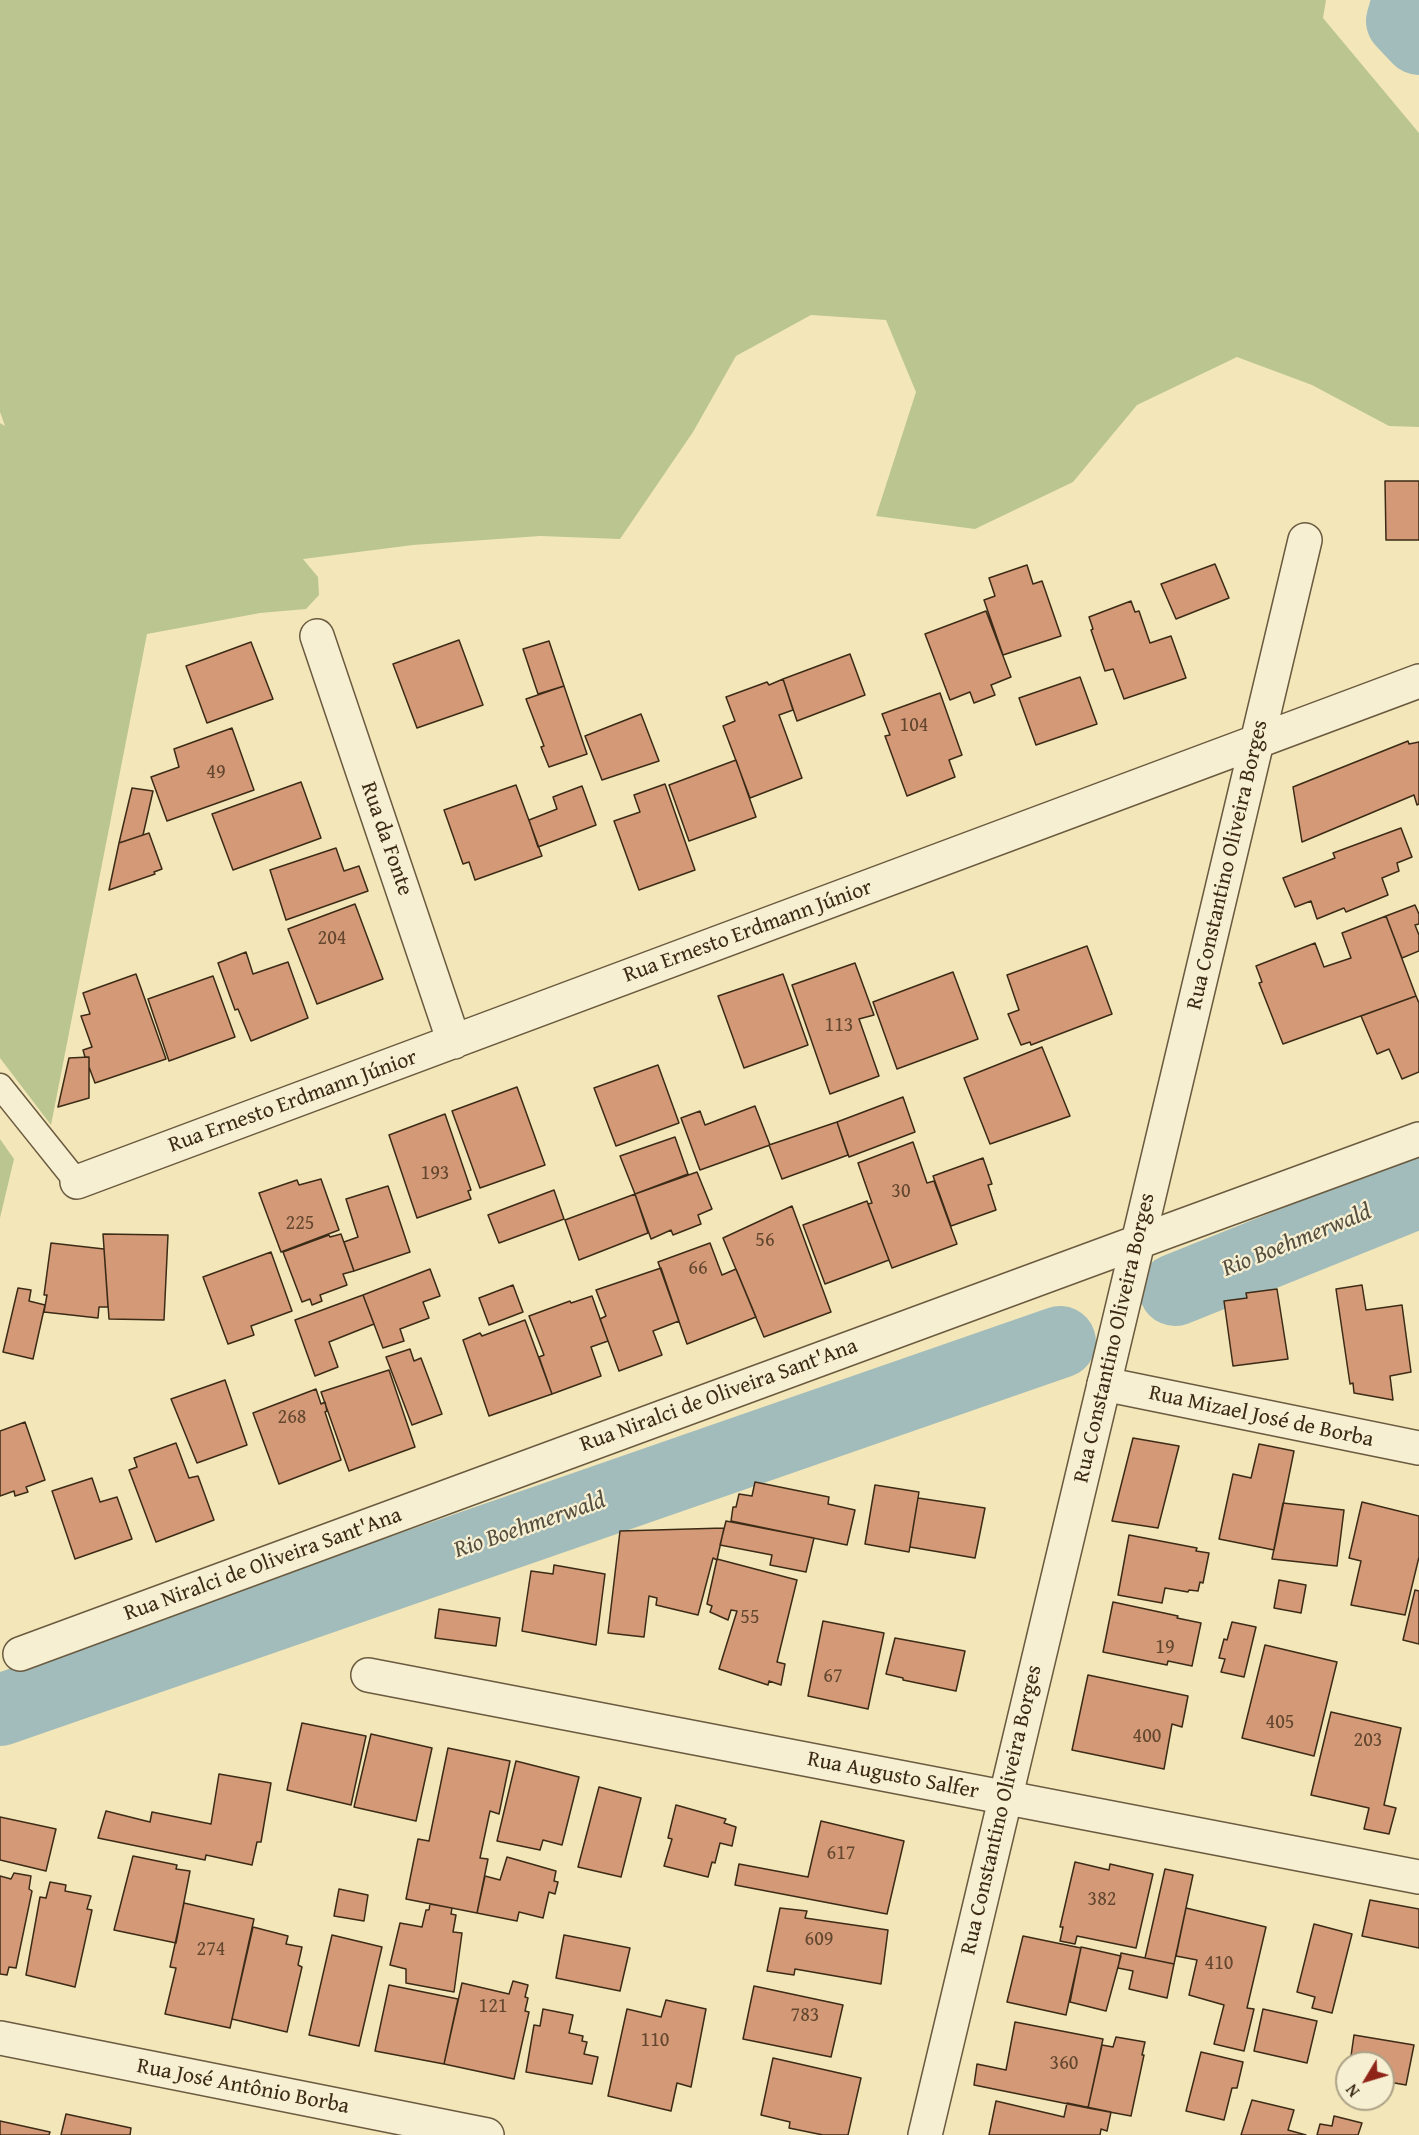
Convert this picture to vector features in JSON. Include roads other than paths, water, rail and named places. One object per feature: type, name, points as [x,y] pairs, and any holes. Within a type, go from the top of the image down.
[{"type":"street","name":"Rua Constantino Oliveira Borges","points":[[925,2135],[1305,540]]},
{"type":"street","name":"Rua da Fonte","points":[[317,636],[454,1042]]},
{"type":"street","name":"Rua Ernesto Erdmann Júnior","points":[[78,1182],[1419,681]]},
{"type":"street","name":"Rua Niralci de Oliveira Sant'Ana","points":[[20,1654],[1419,1139]]},
{"type":"street","name":"Rua Mizael José de Borba","points":[[1104,1384],[1419,1448]]},
{"type":"street","name":"Rua Augusto Salfer","points":[[368,1675],[1419,1877]]},
{"type":"street","name":"Rua José Antônio Borba","points":[[0,2038],[487,2135]]},
{"type":"lane","points":[[0,1086],[78,1182]]},
{"type":"waterway","name":"Rio Boehmerwald","points":[[1408,0],[1402,21],[1419,39]]},
{"type":"waterway","name":"Rio Boehmerwald","points":[[1175,1290],[1419,1192]]},
{"type":"waterway","name":"Rio Boehmerwald","points":[[0,1710],[1060,1342]]}]
